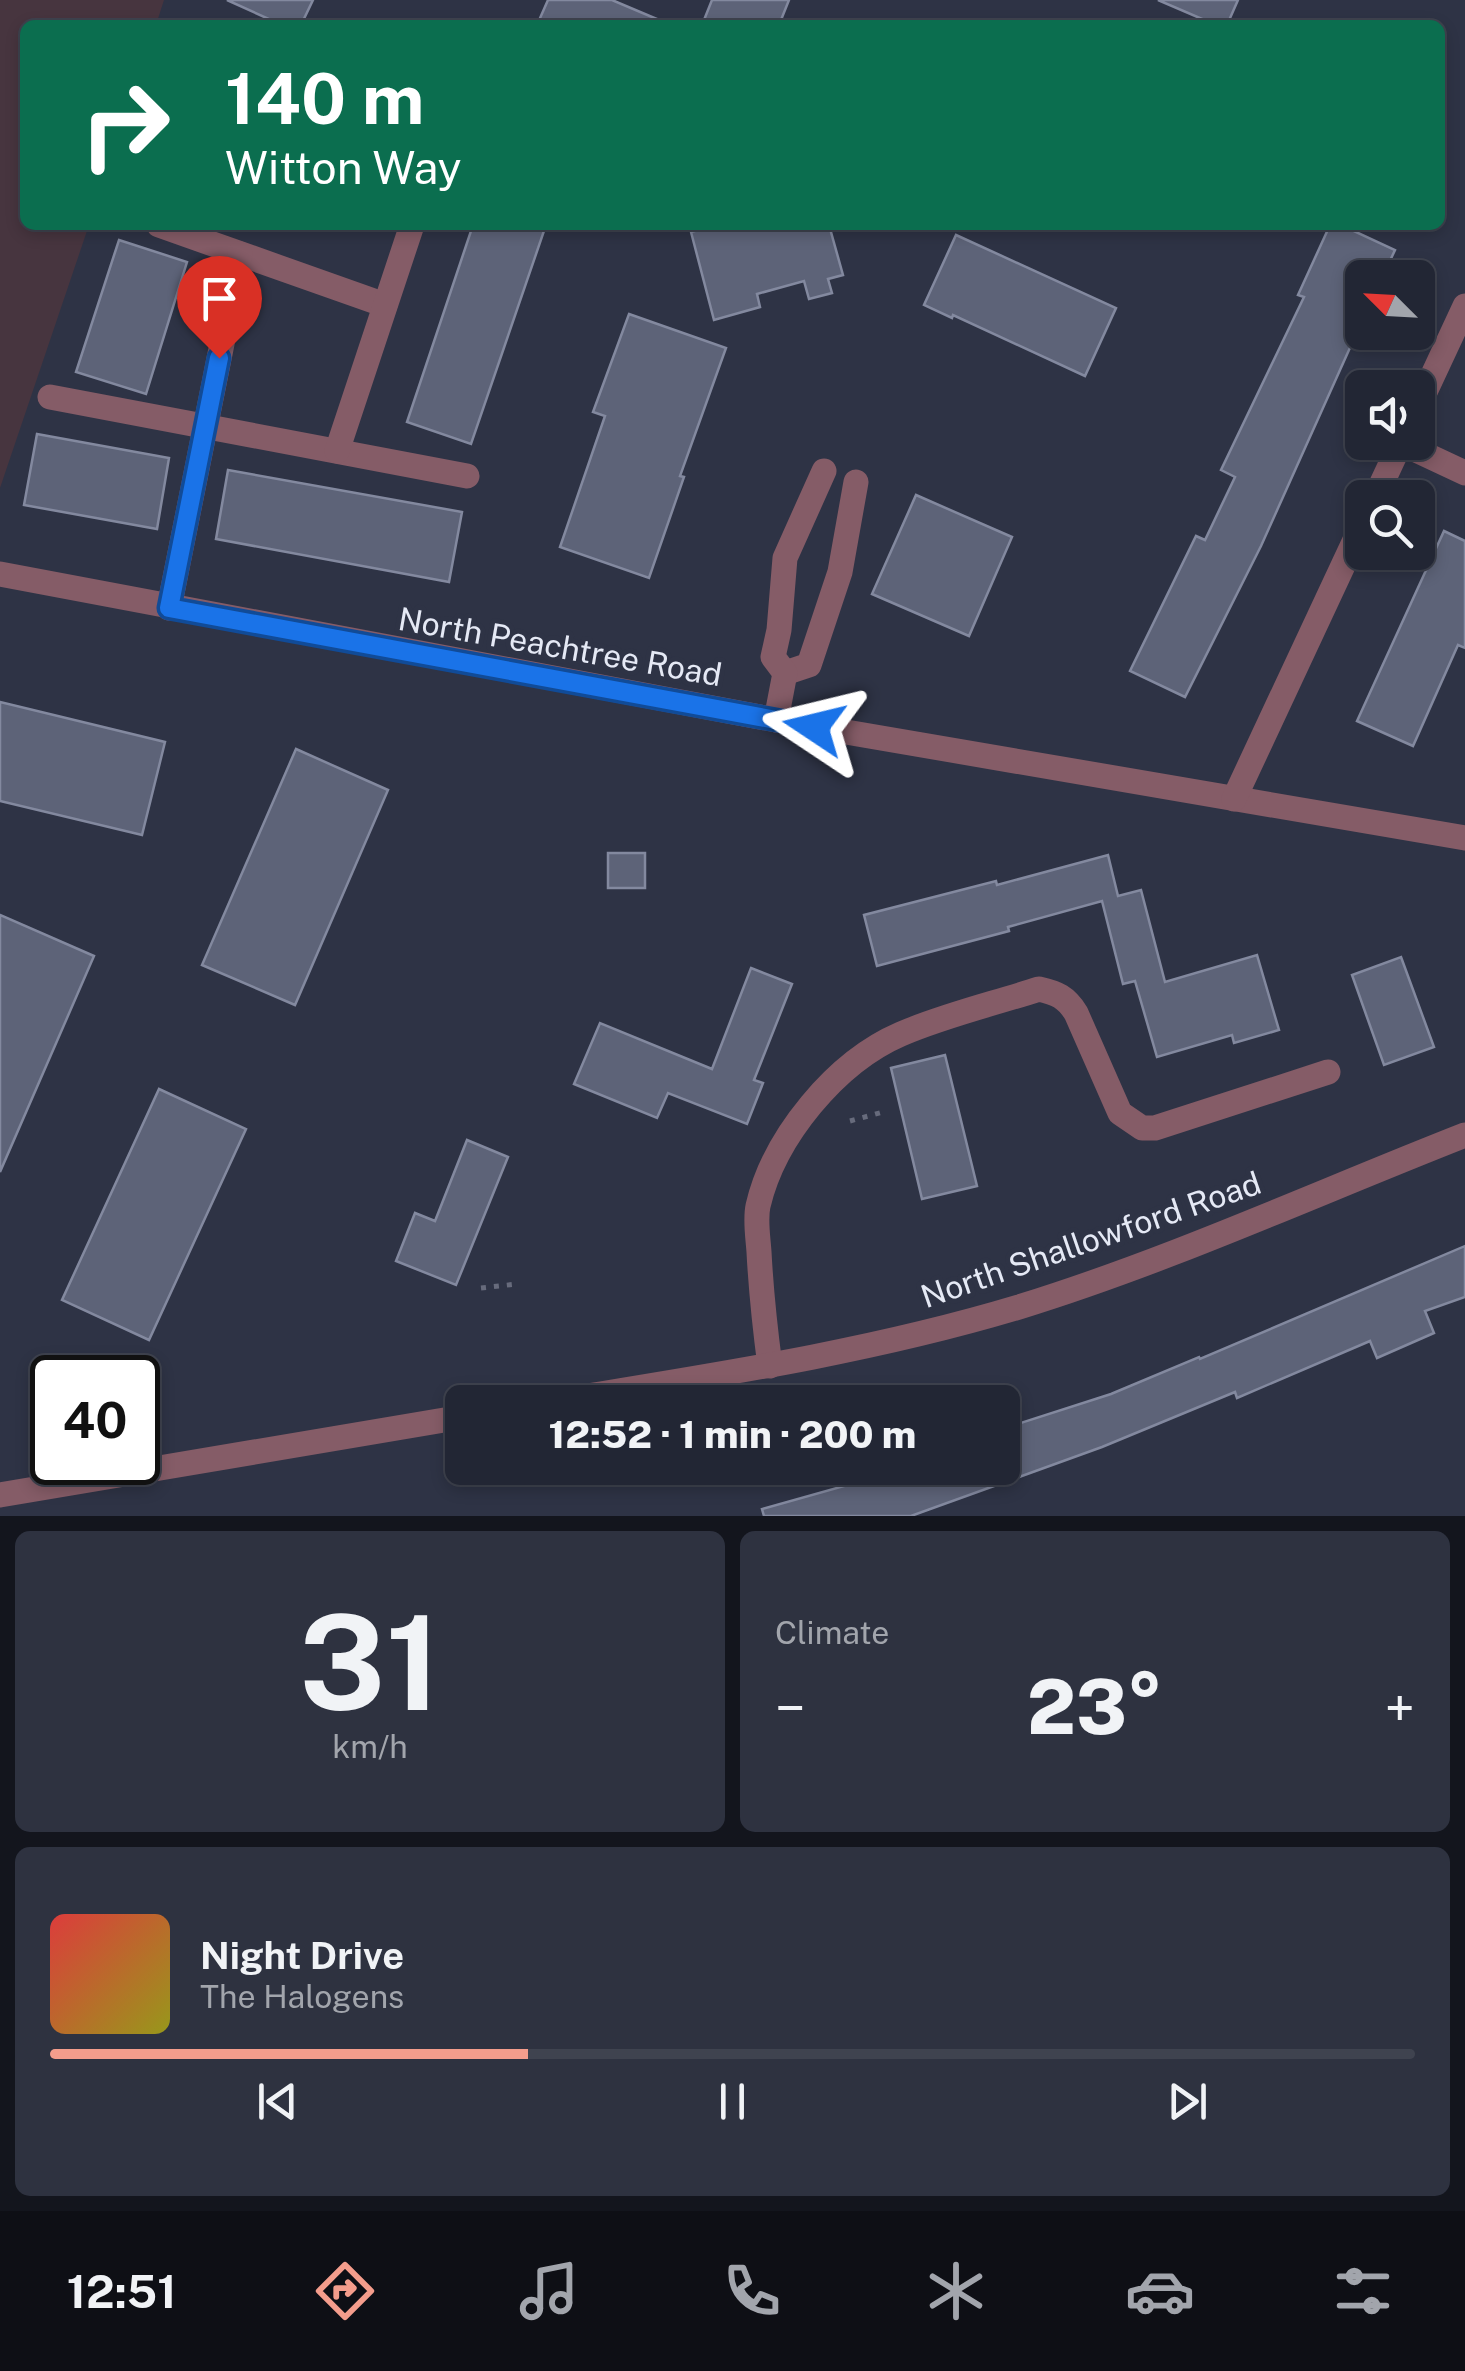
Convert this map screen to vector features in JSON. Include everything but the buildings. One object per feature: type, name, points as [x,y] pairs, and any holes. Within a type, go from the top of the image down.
[{"type":"street","points":[[174,230],[385,305]]},
{"type":"street","points":[[337,452],[410,230]]},
{"type":"street","points":[[169,608],[240,254]]},
{"type":"street","points":[[1435,371],[1465,306]]},
{"type":"street","points":[[50,398],[467,476]]},
{"type":"street","points":[[1435,459],[1465,473]]},
{"type":"street","points":[[776,720],[785,673],[773,658],[785,558],[824,471]]},
{"type":"street","points":[[785,673],[810,665],[840,572],[856,482]]},
{"type":"street","points":[[810,501],[849,519]]},
{"type":"street","points":[[1234,800],[1345,562]]},
{"type":"street","name":"North Peachtree Road","points":[[0,574],[776,720],[1465,838]]},
{"type":"street","points":[[770,1366],[757,1209],[768,1176],[783,1143],[804,1112],[872,1050],[900,1034],[1039,988],[1057,994],[1076,1013],[1120,1113],[1142,1128],[1155,1128],[1328,1072]]},
{"type":"street","name":"North Shallowford Road","points":[[654,1385],[920,1335],[1022,1306],[1141,1264],[1465,1134]]},
{"type":"street","points":[[0,1495],[445,1420]]},
{"type":"path","points":[[850,1121],[883,1112]]},
{"type":"path","points":[[481,1288],[516,1284]]},
{"type":"shaded area","points":[[0,0],[164,0],[158,20],[20,20],[20,230],[87,230],[0,488]]},
{"type":"route","points":[[219,358],[169,608],[814,727]]}]
